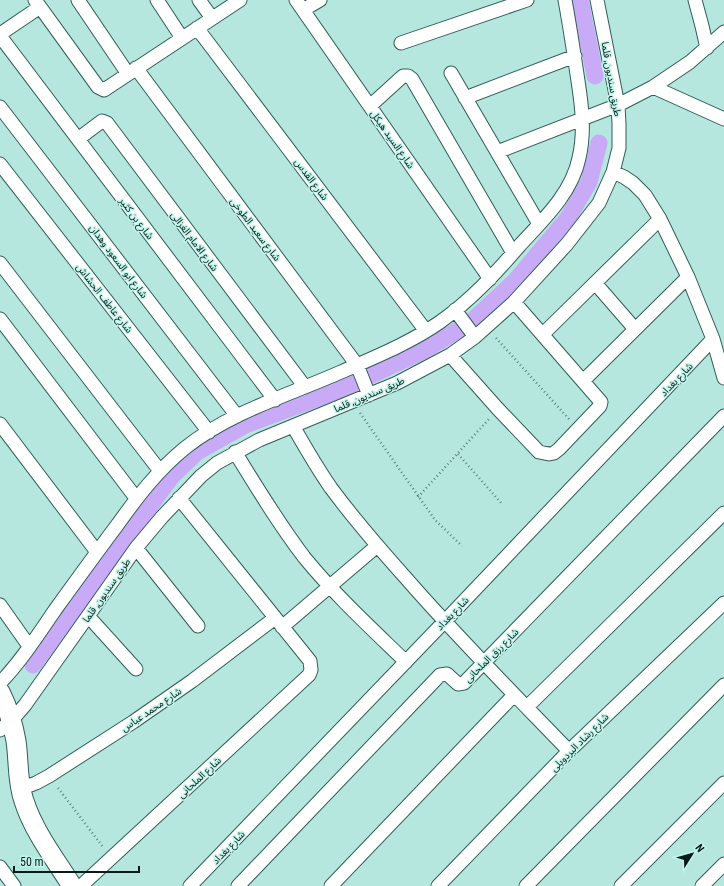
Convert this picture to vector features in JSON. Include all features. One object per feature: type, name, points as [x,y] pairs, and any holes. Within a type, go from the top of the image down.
[{"type":"street","name":"شارع سعيد الطوخى","points":[[78,0],[357,365],[369,395]]},
{"type":"street","points":[[157,0],[182,38]]},
{"type":"street","points":[[199,0],[212,18]]},
{"type":"street","points":[[0,35],[38,4],[99,88],[105,89],[240,0]]},
{"type":"street","points":[[300,5],[320,0]]},
{"type":"street","points":[[401,43],[527,0]]},
{"type":"street","points":[[0,683],[12,670],[136,498],[160,471],[186,448],[209,432],[237,416],[357,365],[426,331],[455,310],[490,279],[558,202],[573,176],[579,161],[583,118],[575,56],[565,0]]},
{"type":"street","name":"طريق سنديون, قلما","points":[[6,725],[25,705],[136,548],[179,498],[201,476],[217,463],[259,440],[369,395],[417,373],[450,355],[476,337],[514,302],[567,244],[599,203],[613,172],[619,148],[618,105],[597,0]]},
{"type":"street","points":[[695,0],[707,48]]},
{"type":"street","name":"شارع السيد هيكل","points":[[300,5],[490,279]]},
{"type":"street","name":"شارع القدس","points":[[198,28],[426,331]]},
{"type":"street","points":[[497,152],[618,105],[653,87],[684,67],[724,32]]},
{"type":"street","name":"شارع بن كثير","points":[[0,35],[275,400]]},
{"type":"street","points":[[465,98],[575,56]]},
{"type":"street","points":[[451,73],[539,224]]},
{"type":"street","points":[[370,106],[403,76],[408,76],[412,79],[513,253]]},
{"type":"street","points":[[653,87],[724,119]]},
{"type":"street","name":"شارع ابو السعود وهدان","points":[[0,106],[237,416]]},
{"type":"street","name":"شارع الامام الغزالى","points":[[78,139],[102,121],[107,124],[305,387]]},
{"type":"street","name":"شارع عاطف الحشاش","points":[[0,164],[209,432]]},
{"type":"street","points":[[613,172],[633,183],[645,195],[660,219],[688,277],[713,339],[724,378]]},
{"type":"street","points":[[543,334],[660,219]]},
{"type":"street","points":[[0,263],[160,471]]},
{"type":"street","points":[[583,381],[688,277]]},
{"type":"street","points":[[595,283],[635,330]]},
{"type":"street","points":[[450,355],[534,448],[544,454],[554,453],[602,403],[514,302]]},
{"type":"street","points":[[455,310],[476,337]]},
{"type":"street","points":[[0,319],[136,498]]},
{"type":"street","name":"شارع بغداد","points":[[190,886],[406,662],[713,339]]},
{"type":"street","name":"شارع رزق الملحانى","points":[[238,886],[440,675],[447,674],[458,684],[462,684],[724,416]]},
{"type":"street","points":[[0,424],[97,552]]},
{"type":"street","points":[[293,426],[310,456],[331,487],[377,546],[444,622],[569,751]]},
{"type":"street","points":[[235,452],[292,540],[317,572],[330,587],[406,662]]},
{"type":"street","points":[[179,498],[279,622]]},
{"type":"street","points":[[527,707],[724,513]]},
{"type":"street","name":"شارع محمد عباس","points":[[20,789],[49,776],[134,722],[330,587],[377,546]]},
{"type":"street","points":[[136,548],[198,626]]},
{"type":"street","name":"شارع رشاد البردويلى","points":[[438,886],[569,751],[724,603]]},
{"type":"street","points":[[0,605],[29,646]]},
{"type":"street","points":[[88,616],[136,669]]},
{"type":"street","name":"شارع الملحانى","points":[[81,886],[310,675],[312,665],[310,661],[279,622]]},
{"type":"street","points":[[526,886],[724,685]]},
{"type":"street","points":[[0,692],[6,725],[16,741],[20,789],[24,801],[34,824],[72,886]]},
{"type":"street","points":[[331,886],[514,695]]},
{"type":"street","points":[[621,886],[724,783]]},
{"type":"street","points":[[702,886],[724,864]]},
{"type":"street","points":[[0,867],[14,886]]},
{"type":"path","points":[[486,327],[578,429]]},
{"type":"path","points":[[352,401],[435,520],[462,546]]},
{"type":"path","points":[[418,497],[498,409]]},
{"type":"path","points":[[458,454],[502,504]]},
{"type":"path","points":[[49,776],[112,859]]},
{"type":"waterway","points":[[580,0],[595,76]]},
{"type":"waterway","points":[[33,665],[172,476],[197,452],[245,425],[337,391],[425,350],[471,322],[515,281],[568,218],[589,182],[599,143]]}]
